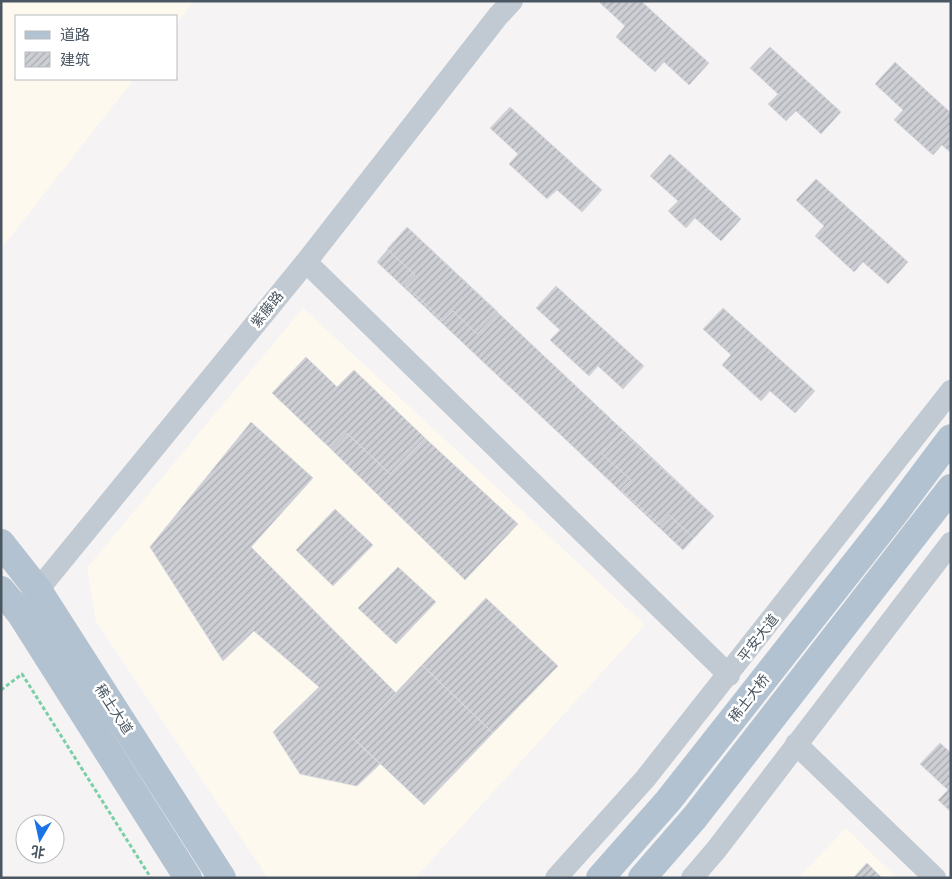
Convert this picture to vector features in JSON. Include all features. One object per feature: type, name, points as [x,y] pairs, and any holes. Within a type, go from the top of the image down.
[{"type":"main road","name":"稀土大桥","points":[[600,878],[668,801],[894,514],[951,438]]},
{"type":"main road","points":[[642,878],[695,817],[951,488]]},
{"type":"main road","name":"稀土大道","points":[[1,544],[38,590],[222,878]]},
{"type":"main road","name":"稀土大道","points":[[1,590],[20,613],[188,878]]},
{"type":"street","name":"紫藤路","points":[[20,613],[306,262],[498,16],[512,1]]},
{"type":"street","points":[[306,262],[729,675]]},
{"type":"street","name":"平安大道","points":[[556,878],[645,779],[729,675],[951,391]]},
{"type":"street","points":[[692,878],[716,850],[951,543]]},
{"type":"street","points":[[796,744],[935,878]]},
{"type":"path","points":[[1,690],[22,674],[151,878]]},
{"type":"shaded area","points":[[1,1],[194,1],[178,21],[178,15],[15,15],[15,80],[133,80],[1,249]]},
{"type":"shaded area","points":[[303,308],[645,625],[415,878],[268,878],[96,622],[87,568]]},
{"type":"shaded area","points":[[846,828],[897,878],[798,878]]},
{"type":"building","points":[[598,1],[641,1],[709,63],[689,85],[664,62],[655,72],[616,37],[625,26]]},
{"type":"building","points":[[770,47],[841,112],[821,134],[796,111],[786,121],[768,104],[778,94],[750,68]]},
{"type":"building","points":[[895,62],[951,113],[951,153],[942,145],[933,155],[894,120],[903,110],[875,84]]},
{"type":"building","points":[[510,107],[602,190],[582,212],[557,190],[547,199],[509,164],[518,154],[490,128]]},
{"type":"building","points":[[670,154],[741,219],[721,241],[695,218],[686,228],[668,211],[678,201],[650,176]]},
{"type":"building","points":[[816,179],[908,262],[888,284],[863,262],[854,272],[815,236],[824,226],[796,200]]},
{"type":"building","points":[[407,227],[498,312],[477,334],[453,311],[443,321],[405,285],[415,275],[387,249]]},
{"type":"building","points":[[407,227],[714,516],[683,550],[377,262]]},
{"type":"building","points":[[556,286],[644,366],[623,389],[598,366],[589,376],[550,340],[560,330],[536,308]]},
{"type":"building","points":[[723,308],[815,391],[795,413],[770,391],[761,401],[722,365],[731,355],[703,329]]},
{"type":"building","points":[[306,357],[337,387],[354,370],[425,438],[390,474],[347,433],[331,449],[272,393]]},
{"type":"building","points":[[251,422],[313,478],[251,547],[396,693],[353,738],[380,764],[357,786],[300,774],[273,732],[319,687],[254,631],[223,661],[150,547]]},
{"type":"building","points":[[622,432],[714,516],[694,538],[669,515],[660,525],[621,490],[631,480],[602,454]]},
{"type":"building","points":[[347,433],[390,474],[425,438],[518,524],[465,580],[331,449]]},
{"type":"building","points":[[335,509],[373,545],[333,586],[296,550]]},
{"type":"building","points":[[398,567],[436,602],[396,644],[358,608]]},
{"type":"building","points":[[486,598],[558,666],[493,733],[422,665]]},
{"type":"building","points":[[422,665],[493,733],[424,805],[353,738]]},
{"type":"building","points":[[940,743],[951,753],[951,812],[938,800],[948,790],[920,764]]},
{"type":"building","points":[[867,863],[882,878],[853,878]]}]
